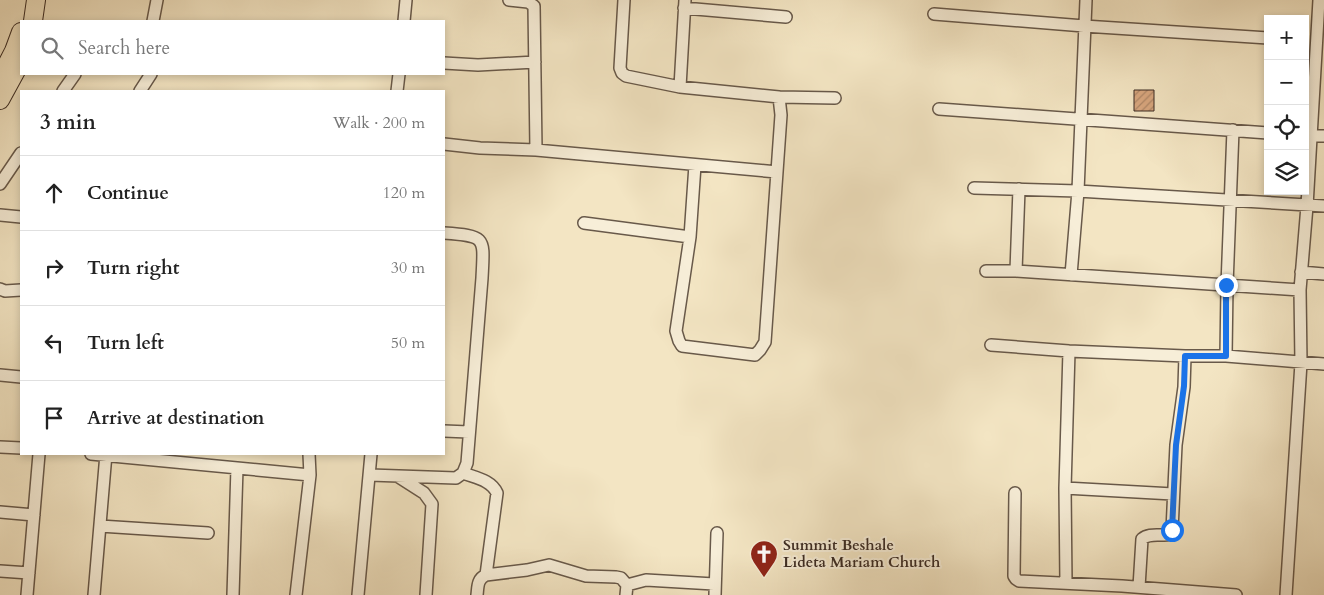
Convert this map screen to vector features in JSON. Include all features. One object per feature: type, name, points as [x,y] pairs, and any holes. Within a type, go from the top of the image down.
[{"type":"main road","points":[[23,20],[26,0]]},
{"type":"main road","points":[[33,20],[36,0]]},
{"type":"main road","points":[[0,78],[20,36]]},
{"type":"main road","points":[[0,100],[20,61]]},
{"type":"street","points":[[153,20],[158,0]]},
{"type":"street","points":[[404,20],[406,0]]},
{"type":"street","points":[[509,0],[528,2],[534,6],[536,150]]},
{"type":"street","points":[[624,0],[620,68],[622,74],[626,76],[680,87],[779,97],[835,98]]},
{"type":"street","points":[[1071,274],[1078,191],[1086,0]]},
{"type":"street","points":[[1309,105],[1311,40],[1319,0]]},
{"type":"street","points":[[680,87],[684,4],[786,17]]},
{"type":"street","points":[[934,14],[1264,38]]},
{"type":"street","points":[[445,63],[478,65],[535,62]]},
{"type":"street","points":[[64,90],[74,75]]},
{"type":"street","points":[[141,90],[150,75]]},
{"type":"street","points":[[397,90],[399,75]]},
{"type":"street","points":[[695,165],[690,237],[676,331],[678,341],[682,346],[755,355],[766,342],[781,115],[779,97]]},
{"type":"street","points":[[939,109],[1264,133]]},
{"type":"street","points":[[1226,356],[1226,285],[1233,130]]},
{"type":"street","points":[[1309,135],[1324,136]]},
{"type":"street","points":[[445,144],[480,148],[536,150],[777,172]]},
{"type":"street","points":[[1286,595],[1302,363],[1300,290],[1308,150]]},
{"type":"street","points":[[0,184],[20,154]]},
{"type":"street","points":[[974,188],[1078,191],[1324,206]]},
{"type":"street","points":[[1016,271],[1019,189]]},
{"type":"street","points":[[0,215],[20,217]]},
{"type":"street","points":[[584,223],[690,237]]},
{"type":"street","points":[[370,475],[456,478],[463,473],[467,463],[484,249],[482,243],[476,238],[468,235],[445,233]]},
{"type":"street","points":[[986,271],[1071,274],[1300,290]]},
{"type":"street","points":[[1301,272],[1324,274]]},
{"type":"street","points":[[2,293],[20,290]]},
{"type":"street","points":[[990,345],[1069,351],[1226,356],[1324,364]]},
{"type":"street","points":[[1066,583],[1065,488],[1069,351]]},
{"type":"street","points":[[1139,587],[1142,539],[1146,535],[1167,536],[1171,534],[1176,445],[1184,386],[1185,356]]},
{"type":"street","points":[[0,376],[20,377]]},
{"type":"street","points":[[445,431],[468,432]]},
{"type":"street","points":[[0,447],[20,448]]},
{"type":"street","points":[[27,595],[39,455]]},
{"type":"street","points":[[94,595],[106,455]]},
{"type":"street","points":[[115,455],[310,475]]},
{"type":"street","points":[[296,595],[310,475],[309,455]]},
{"type":"street","points":[[358,595],[371,455]]},
{"type":"street","points":[[233,595],[238,468]]},
{"type":"street","points":[[463,473],[488,482],[497,493],[486,575]]},
{"type":"street","points":[[399,477],[424,493],[432,504],[426,595]]},
{"type":"street","points":[[1065,488],[1173,494]]},
{"type":"street","points":[[1015,493],[1014,576],[1019,581],[1066,583],[1122,590],[1139,587],[1236,595]]},
{"type":"street","points":[[0,512],[34,515]]},
{"type":"street","points":[[100,526],[208,533]]},
{"type":"street","points":[[477,595],[479,581],[486,575],[549,565],[586,576],[621,578],[626,590],[646,580],[715,590],[717,533]]},
{"type":"street","points":[[0,571],[29,574]]},
{"type":"building","points":[[1134,90],[1154,90],[1154,111],[1134,111]]},
{"type":"place","name":"Summit Beshale Lideta Mariam Church","points":[[764,578]]},
{"type":"route","points":[[1172,530],[1176,445],[1184,386],[1185,356],[1226,356],[1226,285]]}]
